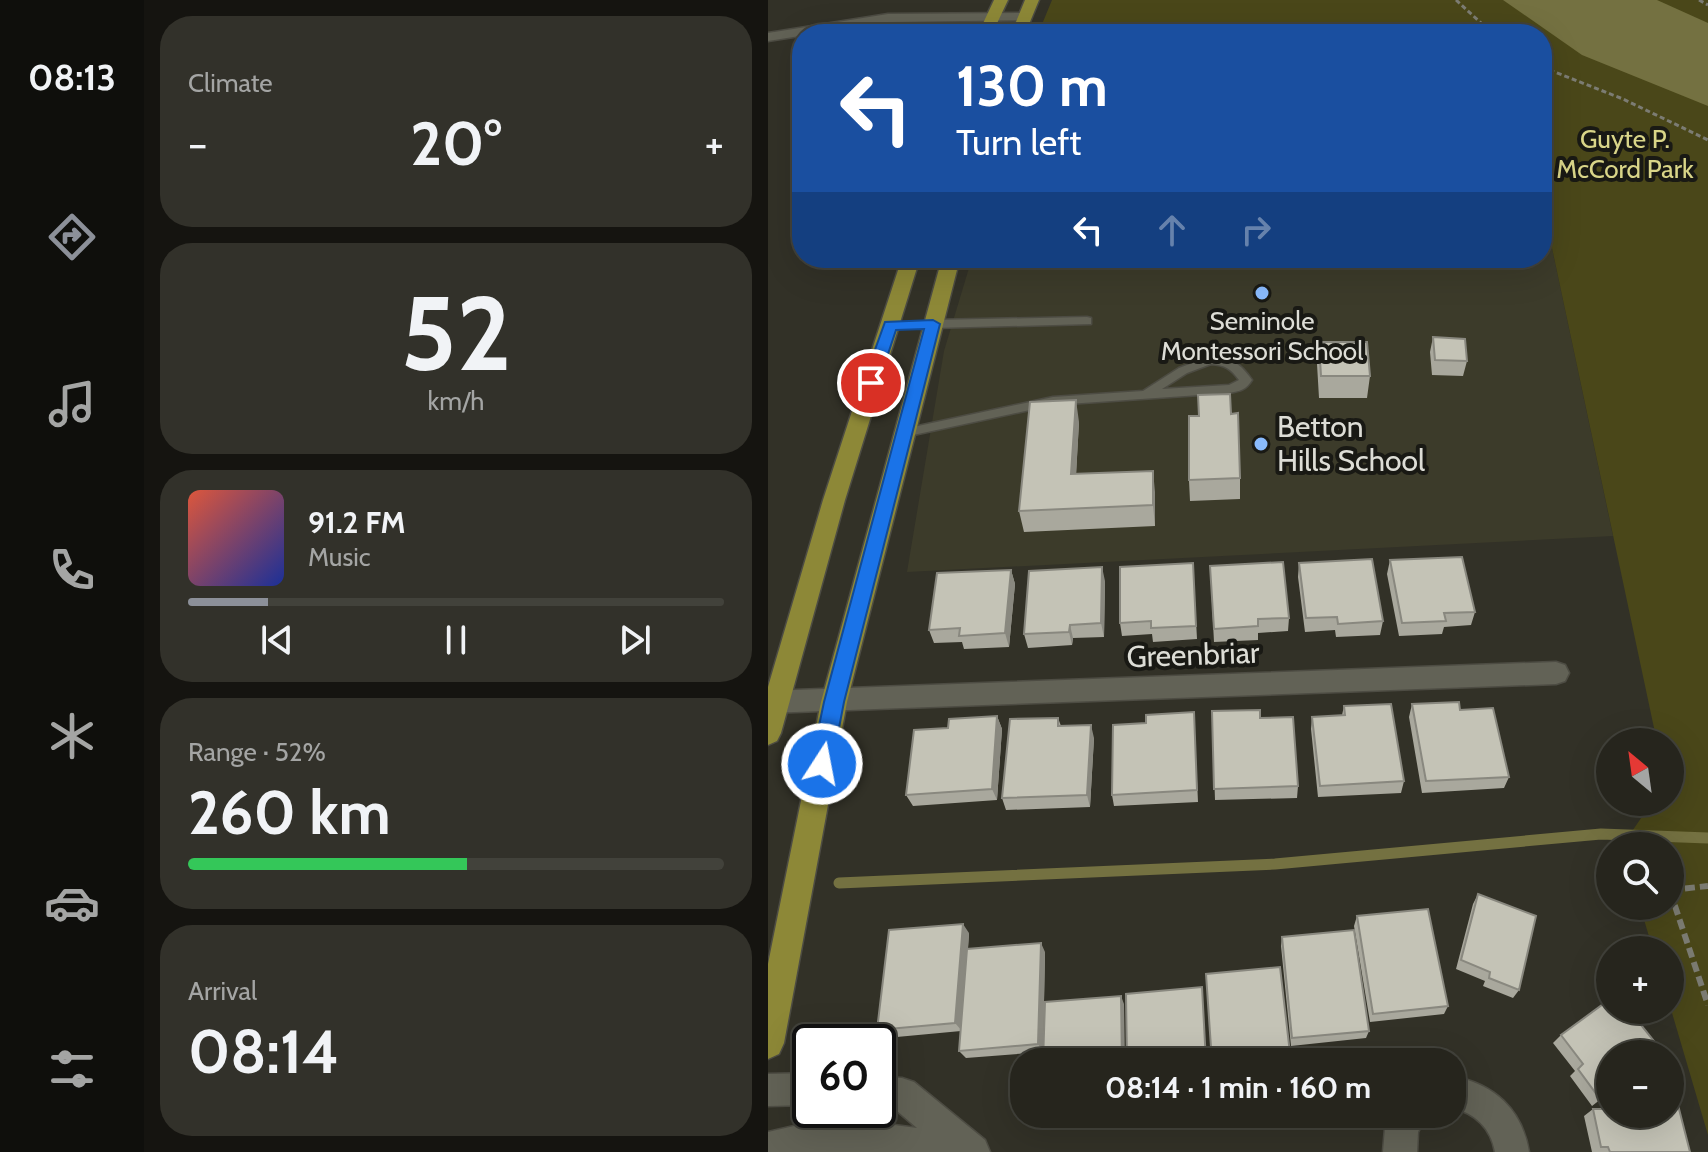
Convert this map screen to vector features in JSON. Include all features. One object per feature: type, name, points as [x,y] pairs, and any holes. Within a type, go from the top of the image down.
[{"type":"main road","points":[[989,24],[1001,0]]},
{"type":"main road","points":[[1021,24],[1032,0]]},
{"type":"main road","points":[[768,1043],[834,702],[904,433],[911,325],[911,268]]},
{"type":"main road","points":[[768,733],[772,702],[911,325],[945,268]]},
{"type":"street","points":[[850,24],[888,18],[1023,17]]},
{"type":"street","points":[[768,37],[792,33]]},
{"type":"street","name":"Greenbriar","points":[[772,702],[1556,673]]},
{"type":"street","points":[[768,1090],[792,1089]]},
{"type":"street","points":[[896,1094],[902,1094],[973,1152]]},
{"type":"street","points":[[1466,1094],[1487,1105],[1502,1121],[1512,1152]]},
{"type":"street","points":[[1400,1152],[1402,1128]]},
{"type":"street","points":[[768,1149],[833,1134],[886,1138],[953,1152]]},
{"type":"lane","points":[[911,325],[1087,321]]},
{"type":"lane","points":[[904,433],[1053,401],[1145,395],[1229,389],[1241,386],[1246,380],[1240,368],[1232,364],[1217,359],[1203,360],[1145,395]]},
{"type":"path","points":[[1456,0],[1482,24]]},
{"type":"path","points":[[1699,0],[1708,5]]},
{"type":"path","points":[[1552,71],[1623,99],[1708,140]]},
{"type":"path","points":[[1684,889],[1708,886]]},
{"type":"path","points":[[1681,920],[1704,983],[1708,1005]]},
{"type":"shaded area","points":[[1503,0],[1657,0],[1708,23],[1708,106],[1582,55],[1552,34],[1552,24],[1537,24]]},
{"type":"shaded area","name":"Betton Hills School","points":[[1552,248],[1613,536],[907,572],[944,351],[969,268],[1552,268]]},
{"type":"green space","name":"Guyte P. McCord Park","points":[[1052,0],[1708,0],[1708,1135],[1684,1054],[1684,1040],[1680,1040],[1675,1024],[1684,1024],[1684,936],[1649,936],[1644,920],[1684,920],[1684,832],[1632,832],[1642,816],[1684,816],[1684,728],[1654,728],[1552,248],[1552,24],[1042,24]]},
{"type":"building","points":[[1433,337],[1465,339],[1467,361],[1435,360]]},
{"type":"building","points":[[1319,342],[1367,342],[1370,376],[1321,376]]},
{"type":"building","points":[[1230,394],[1231,414],[1238,413],[1240,478],[1189,480],[1189,416],[1199,416],[1198,395]]},
{"type":"building","points":[[1076,400],[1071,474],[1153,471],[1153,505],[1019,511],[1030,402]]},
{"type":"building","points":[[1462,557],[1475,612],[1444,613],[1446,621],[1402,623],[1390,560]]},
{"type":"building","points":[[1372,559],[1383,621],[1338,624],[1337,617],[1306,618],[1299,563]]},
{"type":"building","points":[[1283,562],[1289,618],[1258,619],[1258,626],[1214,629],[1210,566]]},
{"type":"building","points":[[1193,563],[1196,626],[1151,628],[1151,621],[1120,623],[1120,567]]},
{"type":"building","points":[[1102,567],[1101,623],[1070,625],[1069,632],[1024,634],[1029,571]]},
{"type":"building","points":[[1011,570],[1005,633],[959,636],[960,628],[929,630],[937,573]]},
{"type":"building","points":[[1459,702],[1460,710],[1493,708],[1509,777],[1426,781],[1412,704]]},
{"type":"building","points":[[1391,704],[1404,781],[1320,786],[1312,717],[1345,715],[1344,706]]},
{"type":"building","points":[[1260,710],[1260,718],[1293,717],[1298,786],[1214,789],[1212,711]]},
{"type":"building","points":[[1194,712],[1197,790],[1112,795],[1113,725],[1146,723],[1146,715]]},
{"type":"building","points":[[997,716],[992,789],[906,795],[914,730],[948,728],[949,719]]},
{"type":"building","points":[[1058,718],[1058,726],[1091,725],[1087,795],[1002,798],[1010,719]]},
{"type":"building","points":[[1478,894],[1536,916],[1519,990],[1489,978],[1490,972],[1461,960]]},
{"type":"building","points":[[1428,909],[1448,1006],[1373,1014],[1357,916]]},
{"type":"building","points":[[963,924],[955,1023],[896,1028],[896,1024],[878,1024],[889,930]]},
{"type":"building","points":[[1354,930],[1369,1031],[1292,1038],[1282,937]]},
{"type":"building","points":[[1041,943],[1038,1044],[959,1051],[967,949]]},
{"type":"building","points":[[1280,967],[1289,1048],[1211,1048],[1206,974]]},
{"type":"building","points":[[1202,987],[1205,1048],[1127,1048],[1126,994]]},
{"type":"building","points":[[1121,996],[1122,1048],[1043,1048],[1045,1002]]},
{"type":"building","points":[[1596,1009],[1596,1024],[1640,1024],[1653,1040],[1596,1040],[1596,1094],[1578,1069],[1583,1064],[1561,1035]]},
{"type":"building","points":[[1597,1128],[1684,1128],[1690,1152],[1610,1152],[1608,1147],[1601,1147]]},
{"type":"waterway","points":[[839,883],[1275,864],[1601,834],[1708,838]]},
{"type":"place","name":"Seminole Montessori School","points":[[1262,293]]},
{"type":"place","name":"Betton Hills School","points":[[1261,444]]},
{"type":"route","points":[[822,764],[834,702],[933,324],[890,325],[871,383]]}]
